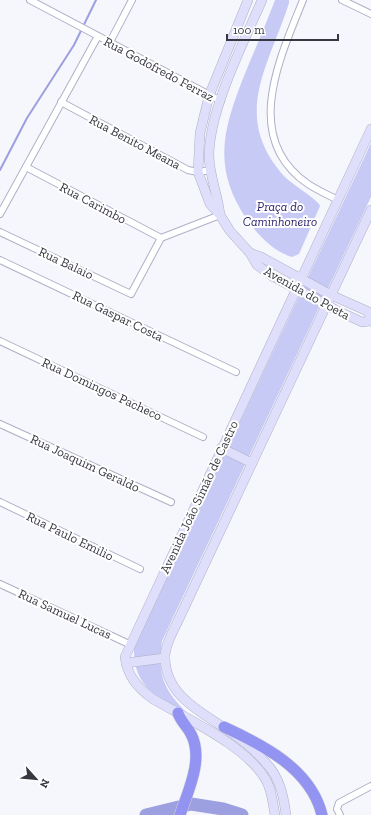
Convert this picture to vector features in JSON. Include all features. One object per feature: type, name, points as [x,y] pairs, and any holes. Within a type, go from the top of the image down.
[{"type":"highway","points":[[178,713],[181,721],[191,734],[194,743],[195,768],[180,815]]},
{"type":"highway","points":[[224,727],[265,748],[291,767],[312,791],[322,815]]},
{"type":"main road","name":"Avenida do Poeta","points":[[248,0],[209,96],[200,133],[198,172],[210,204],[220,215],[230,231],[250,253],[257,265],[296,289],[326,305],[362,322],[371,321]]},
{"type":"main road","name":"Avenida do Poeta","points":[[220,215],[209,156],[211,135],[221,102],[262,0]]},
{"type":"main road","name":"Avenida João Simão de Castro","points":[[126,663],[125,657],[129,644],[371,129]]},
{"type":"main road","points":[[286,815],[282,793],[272,770],[252,749],[224,727],[200,714],[172,685],[165,658],[166,649],[326,305],[371,212]]},
{"type":"main road","name":"Avenida do Poeta","points":[[250,253],[261,257],[331,295],[367,311],[371,317]]},
{"type":"main road","points":[[221,448],[252,463]]},
{"type":"main road","points":[[165,658],[126,663],[133,681],[141,690],[153,699],[240,751],[258,768],[268,783],[272,795],[275,815]]},
{"type":"street","name":"Rua Godofredo Ferraz","points":[[30,0],[221,102]]},
{"type":"street","points":[[110,42],[132,0]]},
{"type":"street","points":[[303,0],[278,64],[272,89],[271,124],[275,140],[283,157],[295,172],[308,184],[338,200]]},
{"type":"street","points":[[342,0],[371,14]]},
{"type":"street","points":[[0,214],[96,35]]},
{"type":"street","name":"Rua Benito Meana","points":[[61,102],[188,170],[198,172],[211,170]]},
{"type":"street","name":"Rua Carimbo","points":[[26,167],[161,238]]},
{"type":"street","points":[[161,238],[220,215]]},
{"type":"street","name":"Rua Balaio","points":[[0,232],[131,294],[161,238]]},
{"type":"street","name":"Rua Gaspar Costa","points":[[0,260],[236,372]]},
{"type":"street","name":"Rua Domingos Pacheco","points":[[0,341],[203,436]]},
{"type":"street","name":"Rua Joaquim Geraldo","points":[[0,424],[171,502]]},
{"type":"street","name":"Rua Paulo Emilio","points":[[0,502],[140,569]]},
{"type":"street","name":"Rua Samuel Lucas","points":[[0,584],[129,644]]},
{"type":"street","points":[[340,815],[338,806],[344,800],[371,786]]},
{"type":"green space","name":"Praça do Caminhoneiro","points":[[275,0],[289,0],[289,3],[259,90],[257,111],[259,132],[268,153],[283,175],[315,200],[320,206],[299,254],[292,257],[285,255],[273,247],[248,221],[236,201],[229,183],[225,164],[224,146],[232,110],[238,91]]},
{"type":"green space","points":[[371,143],[371,197],[162,641],[161,664],[164,682],[173,697],[188,714],[149,690],[138,673],[135,662],[134,648]]},
{"type":"waterway","points":[[0,170],[27,118],[74,45],[96,0]]},
{"type":"waterway","points":[[146,815],[191,804],[223,809],[242,815]]}]
